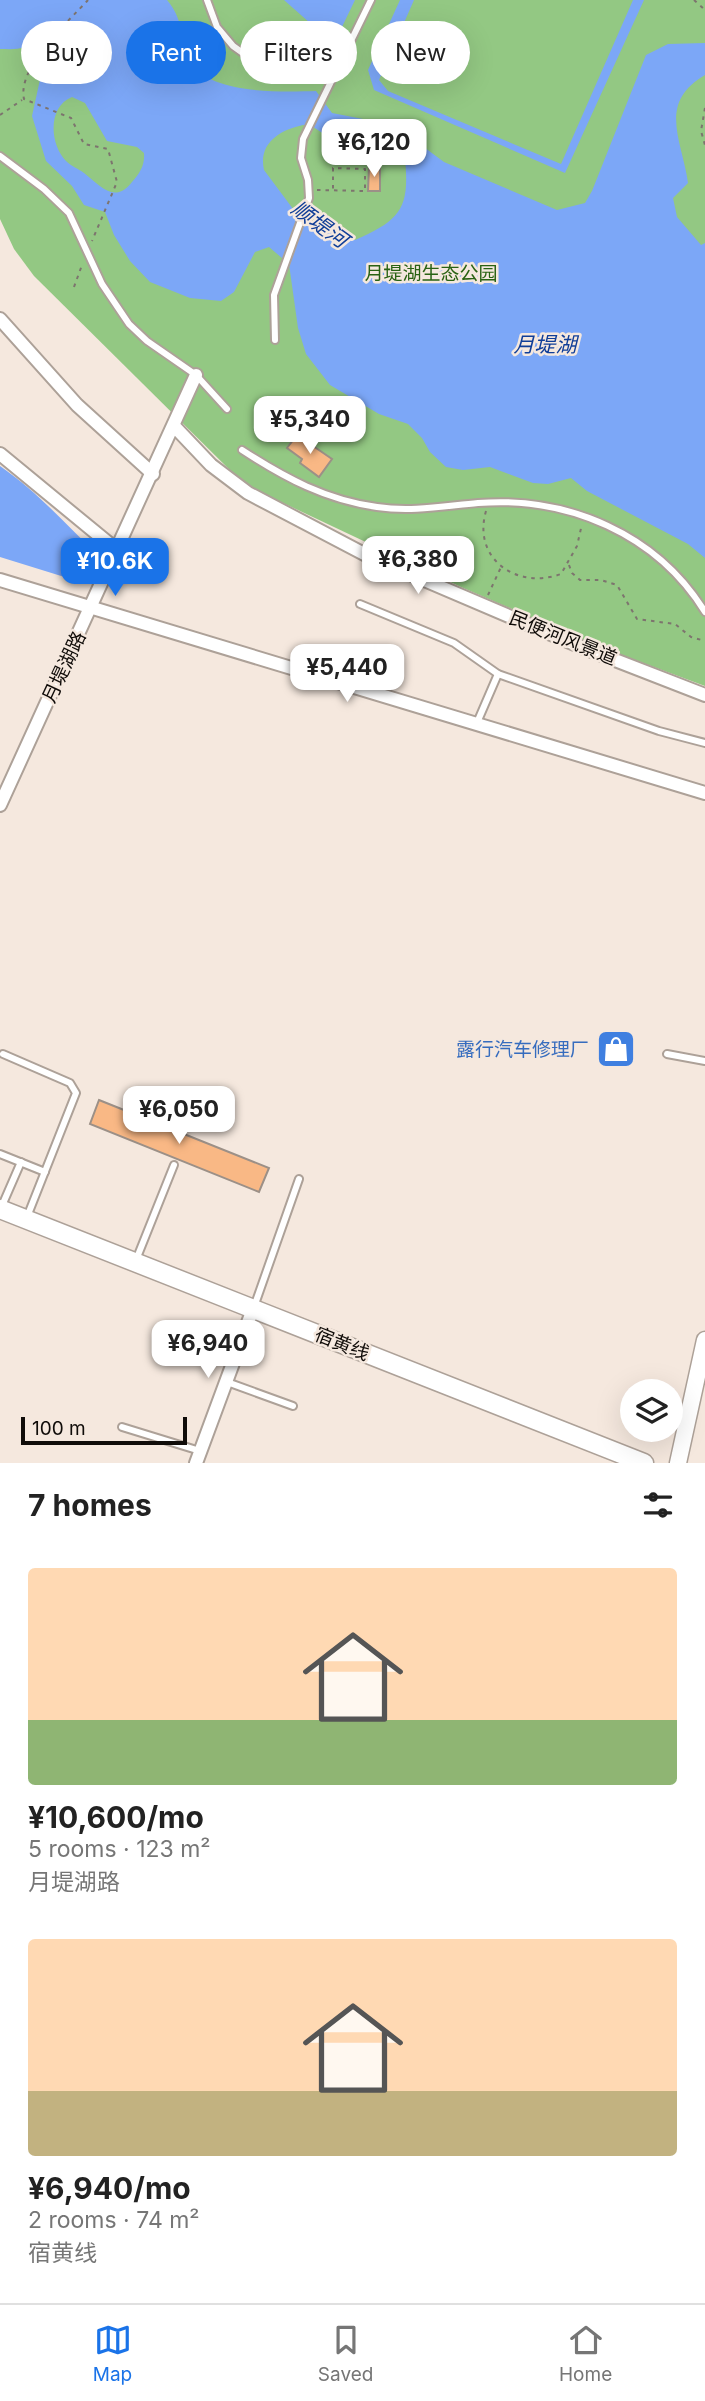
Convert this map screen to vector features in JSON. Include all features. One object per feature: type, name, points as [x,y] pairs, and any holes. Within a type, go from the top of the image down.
[{"type":"main road","name":"宿黄线","points":[[0,1209],[644,1463]]},
{"type":"street","points":[[0,319],[77,405],[153,474]]},
{"type":"street","name":"月堤湖路","points":[[0,805],[196,376]]},
{"type":"street","name":"民便河风景道","points":[[174,426],[211,465],[268,505],[368,556],[579,646],[705,695]]},
{"type":"street","points":[[0,454],[118,551]]},
{"type":"street","points":[[0,580],[705,793]]},
{"type":"street","points":[[198,1457],[253,1309]]},
{"type":"street","points":[[678,1463],[705,1340]]},
{"type":"lane","points":[[207,0],[217,27],[240,51]]},
{"type":"lane","points":[[357,29],[371,0]]},
{"type":"lane","points":[[275,340],[273,305],[279,275],[304,213],[309,190],[301,158],[303,139],[329,84]]},
{"type":"lane","points":[[0,156],[44,188],[69,213],[102,284],[128,324],[196,376],[226,409]]},
{"type":"lane","points":[[242,450],[304,488],[339,500],[407,510],[488,503],[534,505],[584,515],[621,532],[658,557],[683,582],[705,612]]},
{"type":"lane","points":[[360,604],[454,643],[498,674],[659,731],[705,743]]},
{"type":"lane","points":[[477,725],[498,674]]},
{"type":"lane","points":[[3,1054],[75,1087],[76,1093],[26,1219]]},
{"type":"lane","points":[[667,1055],[705,1061]]},
{"type":"lane","points":[[0,1154],[45,1172]]},
{"type":"lane","points":[[0,1209],[21,1162]]},
{"type":"lane","points":[[135,1262],[174,1165]]},
{"type":"lane","points":[[253,1309],[299,1179]]},
{"type":"lane","points":[[225,1381],[293,1406]]},
{"type":"lane","points":[[122,1427],[198,1457]]},
{"type":"path","points":[[24,99],[23,85],[33,63],[88,0]]},
{"type":"path","points":[[694,0],[705,10]]},
{"type":"path","points":[[24,99],[71,118],[84,144],[108,149],[117,182],[99,225]]},
{"type":"path","points":[[0,115],[24,99]]},
{"type":"path","points":[[705,108],[701,131],[705,145]]},
{"type":"path","points":[[309,190],[332,191],[365,191],[365,169],[333,169],[332,191]]},
{"type":"path","points":[[488,503],[483,530],[491,556],[519,577],[540,580],[561,574],[568,564],[580,540],[584,515]]},
{"type":"path","points":[[568,564],[572,573],[580,580],[601,579],[617,585],[637,619],[675,624],[691,637],[705,641]]},
{"type":"path","points":[[485,606],[502,565]]},
{"type":"green space","name":"月堤湖生态公园","points":[[0,0],[705,0],[705,686],[600,647],[461,587],[245,485],[34,276],[14,249],[0,219]]},
{"type":"water","name":"月堤湖","points":[[0,0],[167,0],[179,21],[126,21],[126,84],[225,84],[266,91],[316,91],[332,113],[394,125],[444,162],[557,210],[585,203],[592,191],[646,55],[668,44],[705,43],[705,75],[690,86],[681,98],[677,110],[678,137],[688,183],[673,198],[677,217],[701,245],[705,243],[705,558],[688,544],[587,491],[571,478],[548,484],[533,483],[490,467],[463,470],[446,467],[408,424],[379,414],[330,385],[306,354],[298,328],[289,264],[269,247],[255,252],[234,292],[221,301],[190,298],[150,282],[130,261],[114,235],[105,212],[84,205],[72,186],[46,161],[32,116],[39,84],[112,84],[112,21],[21,21],[19,49],[0,49]],"holes":[[[72,97],[85,103],[107,141],[137,147],[144,153],[144,161],[135,179],[119,192],[107,191],[68,163],[56,145],[54,126],[59,108]],[[303,125],[312,126],[331,139],[352,138],[370,142],[405,159],[406,190],[399,211],[392,219],[355,240],[302,221],[264,170],[263,161],[268,145],[279,134]]]},
{"type":"water","points":[[284,0],[355,0],[345,21],[308,21]]},
{"type":"water","points":[[400,0],[414,0],[405,21],[390,21]]},
{"type":"water","points":[[633,0],[644,0],[565,173],[374,90],[372,84],[382,84],[388,91],[561,164]]},
{"type":"water","points":[[0,466],[40,498],[100,557],[94,577],[87,584],[0,557]]},
{"type":"building","points":[[369,167],[380,167],[380,191],[368,191]]},
{"type":"building","points":[[297,435],[332,459],[319,477],[300,463],[302,459],[287,448]]},
{"type":"building","points":[[99,1100],[269,1168],[259,1192],[90,1124]]},
{"type":"place","name":"露行汽车修理厂","points":[[616,1049]]},
{"type":"water label","name":"顺堤河","points":[[320,224]]}]
